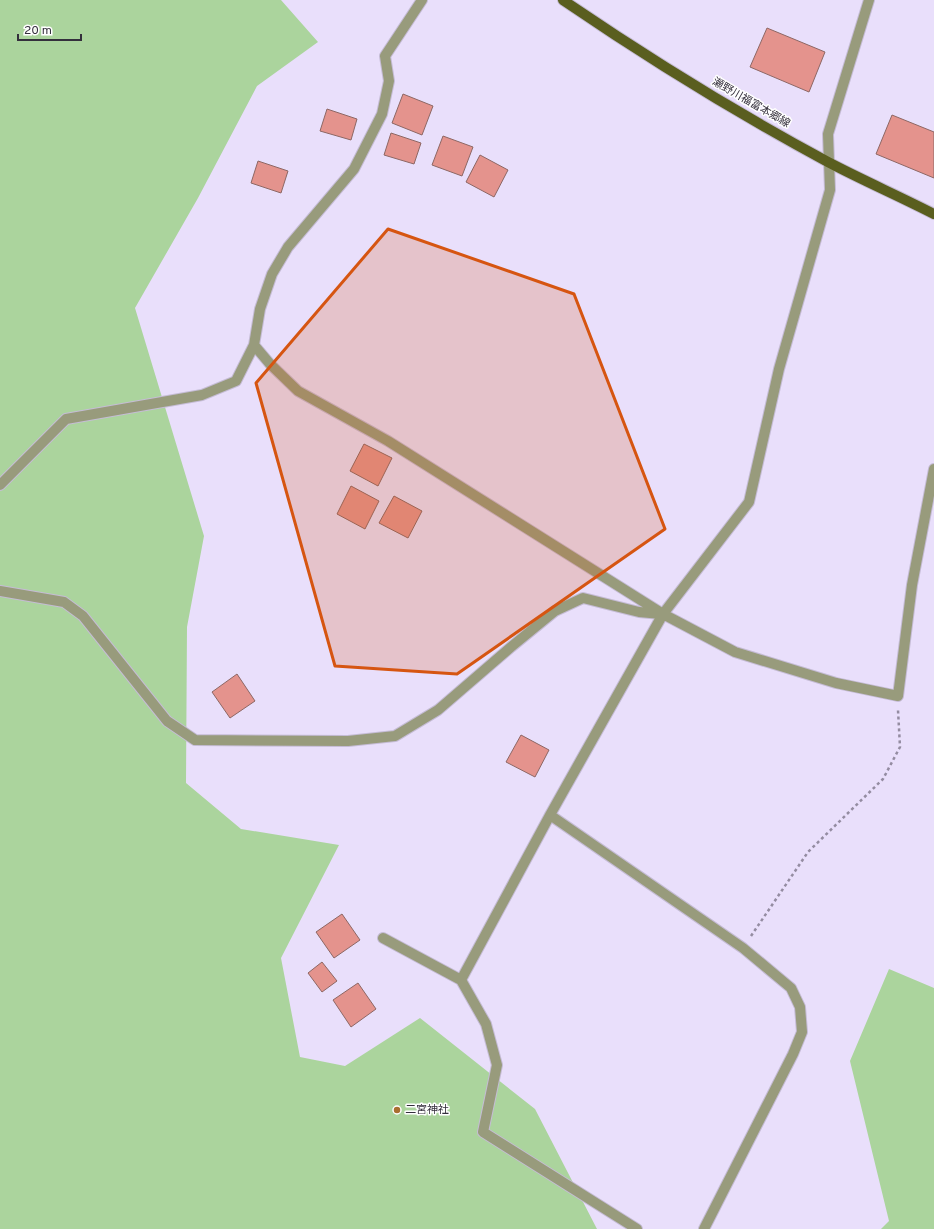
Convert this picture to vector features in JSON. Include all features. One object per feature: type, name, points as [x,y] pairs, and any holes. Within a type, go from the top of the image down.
[{"type":"main road","name":"瀬野川福富本郷線","points":[[563,0],[612,33],[734,109],[828,162],[934,214]]},
{"type":"street","points":[[0,485],[66,419],[202,395],[236,381],[254,345],[260,310],[272,274],[288,247],[354,169],[382,114],[389,81],[386,56],[422,0]]},
{"type":"street","points":[[461,980],[550,815],[663,614],[749,502],[779,369],[830,190],[828,134],[870,0]]},
{"type":"street","points":[[254,345],[270,364],[298,391],[388,441],[663,614],[735,652],[836,683],[898,696],[912,585],[934,469]]},
{"type":"street","points":[[0,591],[64,602],[70,606],[83,616],[167,722],[195,740],[348,741],[395,736],[438,710],[511,646],[555,611],[583,598],[639,612],[663,614]]},
{"type":"street","points":[[550,815],[743,948],[791,988],[800,1007],[802,1032],[793,1054],[704,1229]]},
{"type":"street","points":[[383,938],[461,980],[486,1024],[497,1065],[483,1132],[637,1229]]},
{"type":"path","points":[[743,948],[808,852],[883,780],[900,747],[898,696]]},
{"type":"highlighted area","points":[[388,229],[574,294],[665,529],[457,674],[335,666],[256,383]]},
{"type":"green space","points":[[0,0],[281,0],[318,42],[257,86],[198,198],[135,308],[204,536],[187,627],[186,783],[241,829],[339,845],[281,958],[300,1057],[345,1066],[420,1018],[535,1109],[597,1229],[0,1229]]},
{"type":"green space","points":[[889,969],[934,988],[934,1229],[881,1229],[889,1221],[850,1061]]},
{"type":"building","points":[[767,28],[825,52],[809,92],[750,67]]},
{"type":"building","points":[[403,94],[433,106],[422,135],[392,123]]},
{"type":"building","points":[[327,109],[357,119],[351,140],[320,131]]},
{"type":"building","points":[[892,115],[934,132],[934,178],[876,154]]},
{"type":"building","points":[[391,133],[421,143],[414,164],[384,155]]},
{"type":"building","points":[[443,136],[473,147],[462,176],[432,165]]},
{"type":"building","points":[[480,155],[508,170],[494,197],[466,182]]},
{"type":"building","points":[[258,161],[288,171],[281,193],[251,183]]},
{"type":"building","points":[[364,444],[392,458],[378,486],[350,471]]},
{"type":"building","points":[[351,486],[379,501],[365,529],[337,514]]},
{"type":"building","points":[[394,496],[422,511],[408,538],[379,523]]},
{"type":"building","points":[[237,674],[255,701],[230,718],[212,692]]},
{"type":"building","points":[[521,735],[549,750],[535,777],[506,762]]},
{"type":"building","points":[[342,914],[360,940],[334,958],[316,932]]},
{"type":"building","points":[[322,962],[337,981],[322,992],[308,973]]},
{"type":"building","points":[[358,983],[376,1009],[351,1027],[333,1000]]},
{"type":"place","name":"二宮神社","points":[[397,1110]]}]
